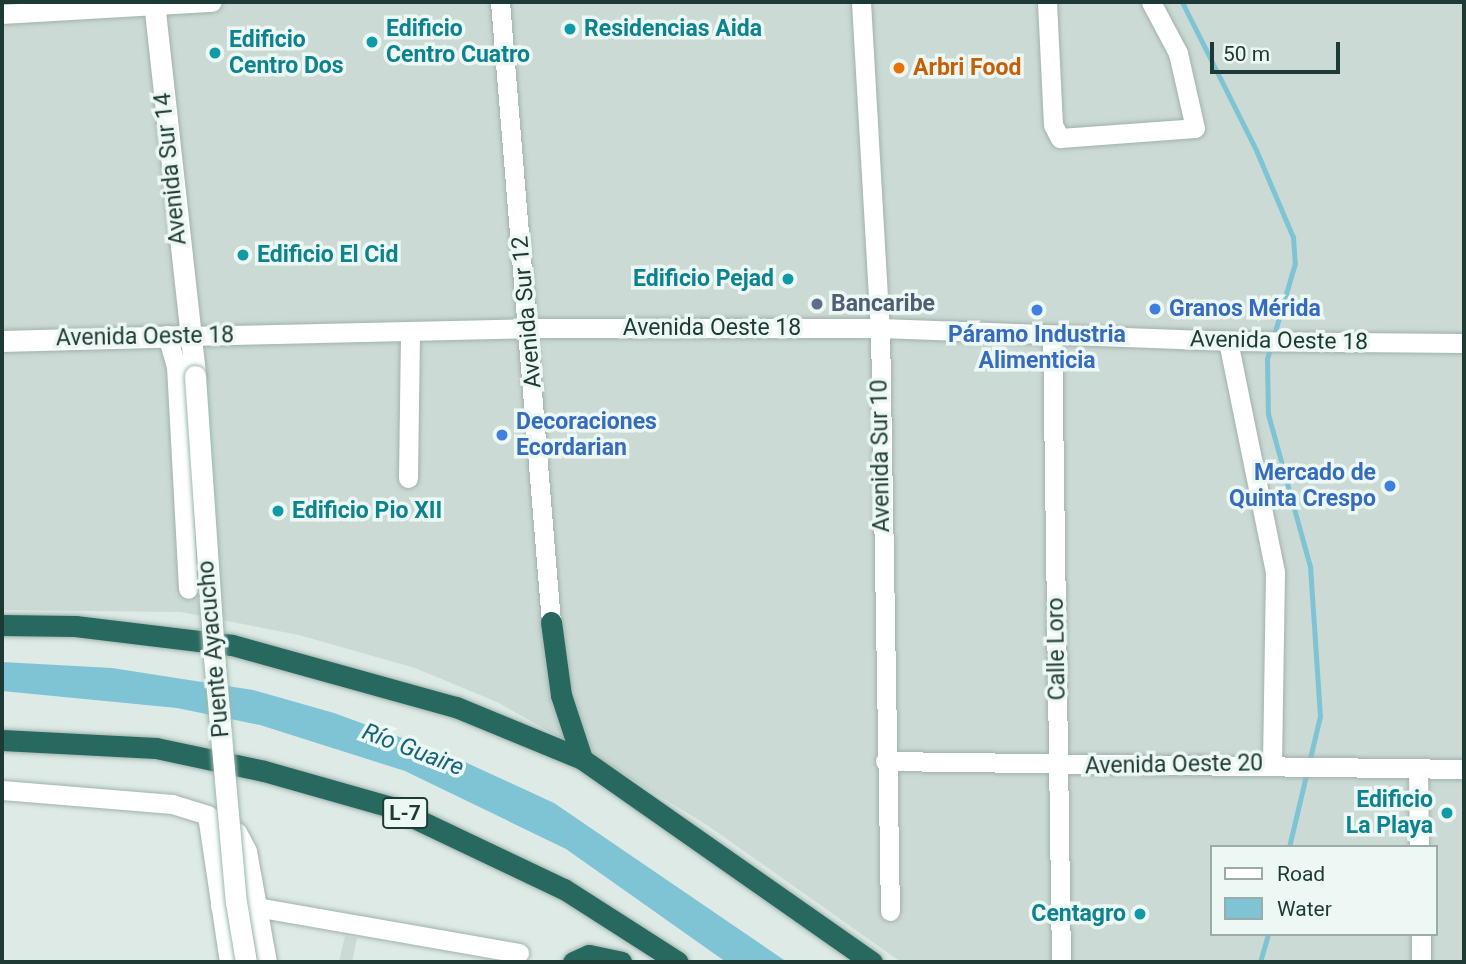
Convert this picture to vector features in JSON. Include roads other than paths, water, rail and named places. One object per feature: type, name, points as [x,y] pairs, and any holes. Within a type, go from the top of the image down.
[{"type":"highway","points":[[551,622],[561,695],[582,759]]},
{"type":"highway","points":[[2,625],[75,626],[232,645],[456,707],[582,759],[872,962]]},
{"type":"highway","name":"L-7","points":[[2,740],[156,748],[264,771],[391,807],[564,889],[678,962]]},
{"type":"highway","points":[[573,962],[589,955],[621,962]]},
{"type":"street","points":[[2,14],[212,2]]},
{"type":"street","name":"Avenida Sur 12","points":[[500,2],[551,622]]},
{"type":"street","name":"Avenida Sur 10","points":[[861,2],[880,328],[884,761],[890,911]]},
{"type":"street","points":[[1047,2],[1053,125],[1060,138],[1195,128],[1178,53],[1151,2]]},
{"type":"street","name":"Avenida Sur 14","points":[[154,4],[178,336]]},
{"type":"street","name":"Avenida Oeste 18","points":[[2,341],[528,328],[880,328],[1228,341],[1464,343]]},
{"type":"street","points":[[408,478],[410,331]]},
{"type":"street","name":"Calle Loro","points":[[1052,335],[1061,962]]},
{"type":"street","points":[[178,336],[176,366],[188,589]]},
{"type":"street","name":"Puente Ayacucho","points":[[178,336],[195,376],[218,698],[236,902],[246,962]]},
{"type":"street","points":[[1228,341],[1275,572],[1272,764]]},
{"type":"street","name":"Avenida Oeste 20","points":[[884,761],[1060,767],[1329,764],[1464,769]]},
{"type":"street","points":[[1418,768],[1419,845]]},
{"type":"street","points":[[2,790],[110,796],[172,804],[207,815],[242,841],[267,962]]},
{"type":"street","points":[[207,815],[229,962]]},
{"type":"street","points":[[220,906],[256,907],[519,953]]},
{"type":"street","points":[[1421,936],[1421,962]]},
{"type":"water","name":"Río Guaire","points":[[2,662],[112,668],[253,690],[334,713],[454,757],[554,803],[787,962],[726,962],[566,849],[405,771],[260,725],[177,708],[2,691]]},
{"type":"waterway","points":[[1182,2],[1256,150],[1293,237],[1295,263],[1267,359],[1268,414],[1310,566],[1320,716],[1289,845]]},
{"type":"waterway","points":[[1260,962],[1267,936]]},
{"type":"place","name":"Residencias Aida","points":[[570,29]]},
{"type":"place","name":"Edificio Centro Cuatro","points":[[372,42]]},
{"type":"place","name":"Edificio Centro Dos","points":[[215,53]]},
{"type":"place","name":"Arbri Food","points":[[899,68]]},
{"type":"place","name":"Edificio El Cid","points":[[243,255]]},
{"type":"place","name":"Edificio Pejad","points":[[788,279]]},
{"type":"place","name":"Bancaribe","points":[[817,304]]},
{"type":"place","name":"Granos Mérida","points":[[1155,309]]},
{"type":"place","name":"Páramo Industria Alimenticia","points":[[1037,310]]},
{"type":"place","name":"Decoraciones Ecordarian","points":[[502,435]]},
{"type":"place","name":"Mercado de Quinta Crespo","points":[[1390,486]]},
{"type":"place","name":"Edificio Pio XII","points":[[278,511]]},
{"type":"place","name":"Edificio La Playa","points":[[1447,813]]},
{"type":"place","name":"Centagro","points":[[1140,914]]}]
